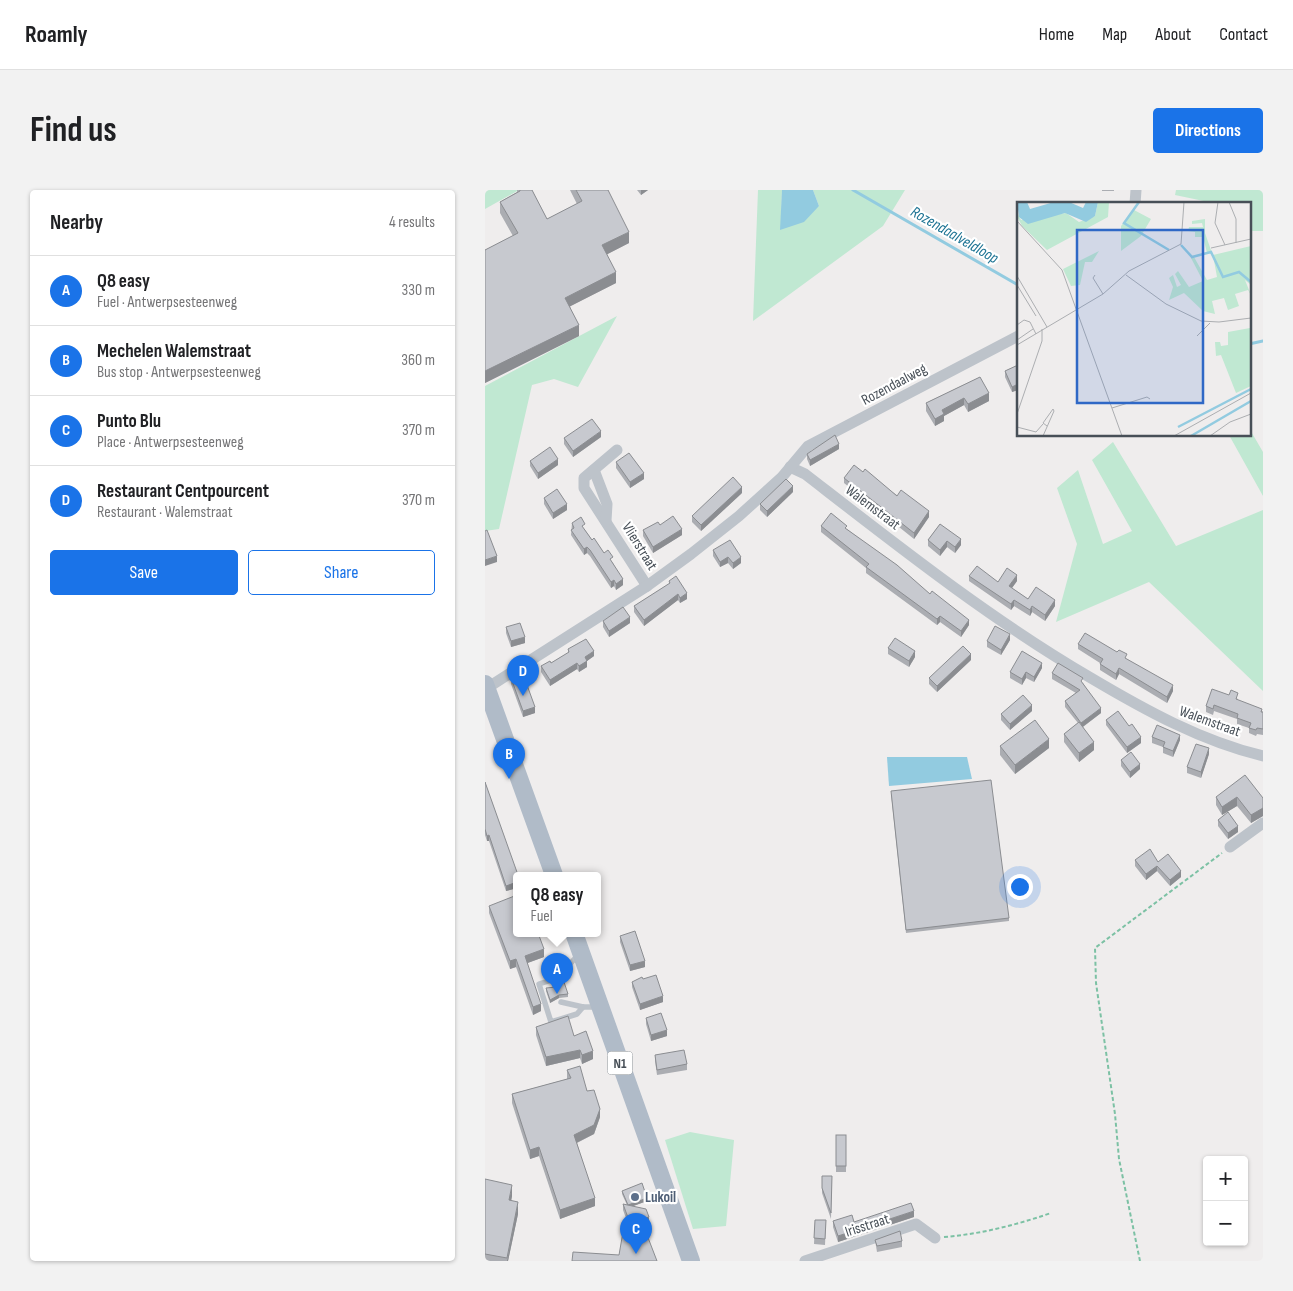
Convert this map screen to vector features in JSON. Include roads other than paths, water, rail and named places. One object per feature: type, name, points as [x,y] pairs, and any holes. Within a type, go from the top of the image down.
[{"type":"main road","points":[[486,686],[553,872]]},
{"type":"main road","name":"N1","points":[[575,937],[581,952],[592,1007],[691,1261]]},
{"type":"street","name":"Rozendaalweg","points":[[790,467],[808,446],[1017,337]]},
{"type":"street","name":"Vlierstraat","points":[[617,450],[594,470],[607,504],[606,521],[647,586]]},
{"type":"street","points":[[486,686],[647,586],[739,516],[790,467]]},
{"type":"street","name":"Walemstraat","points":[[790,467],[805,474],[955,589],[1038,647],[1170,723],[1263,756]]},
{"type":"street","points":[[1230,847],[1263,823]]},
{"type":"street","name":"Irisstraat","points":[[805,1261],[916,1224],[935,1238]]},
{"type":"lane","points":[[555,985],[558,978],[581,952]]},
{"type":"lane","points":[[558,978],[539,984],[551,1022],[592,1007]]},
{"type":"lane","points":[[561,1002],[592,1007]]},
{"type":"water","points":[[782,190],[813,190],[819,206],[804,222],[780,230]]},
{"type":"water","points":[[887,757],[967,757],[972,779],[889,786]]},
{"type":"waterway","name":"Rozendaalveldloop","points":[[853,190],[1017,284]]},
{"type":"waterway","name":"Rozendaalveldloop","points":[[1251,344],[1263,341]]},
{"type":"place","name":"Restaurant Centpourcent","points":[[523,696]]},
{"type":"place","name":"Mechelen Walemstraat","points":[[509,779]]},
{"type":"place","name":"Q8 easy","points":[[557,994]]},
{"type":"place","name":"Lukoil","points":[[635,1197]]},
{"type":"place","name":"Punto Blu","points":[[636,1254]]}]
